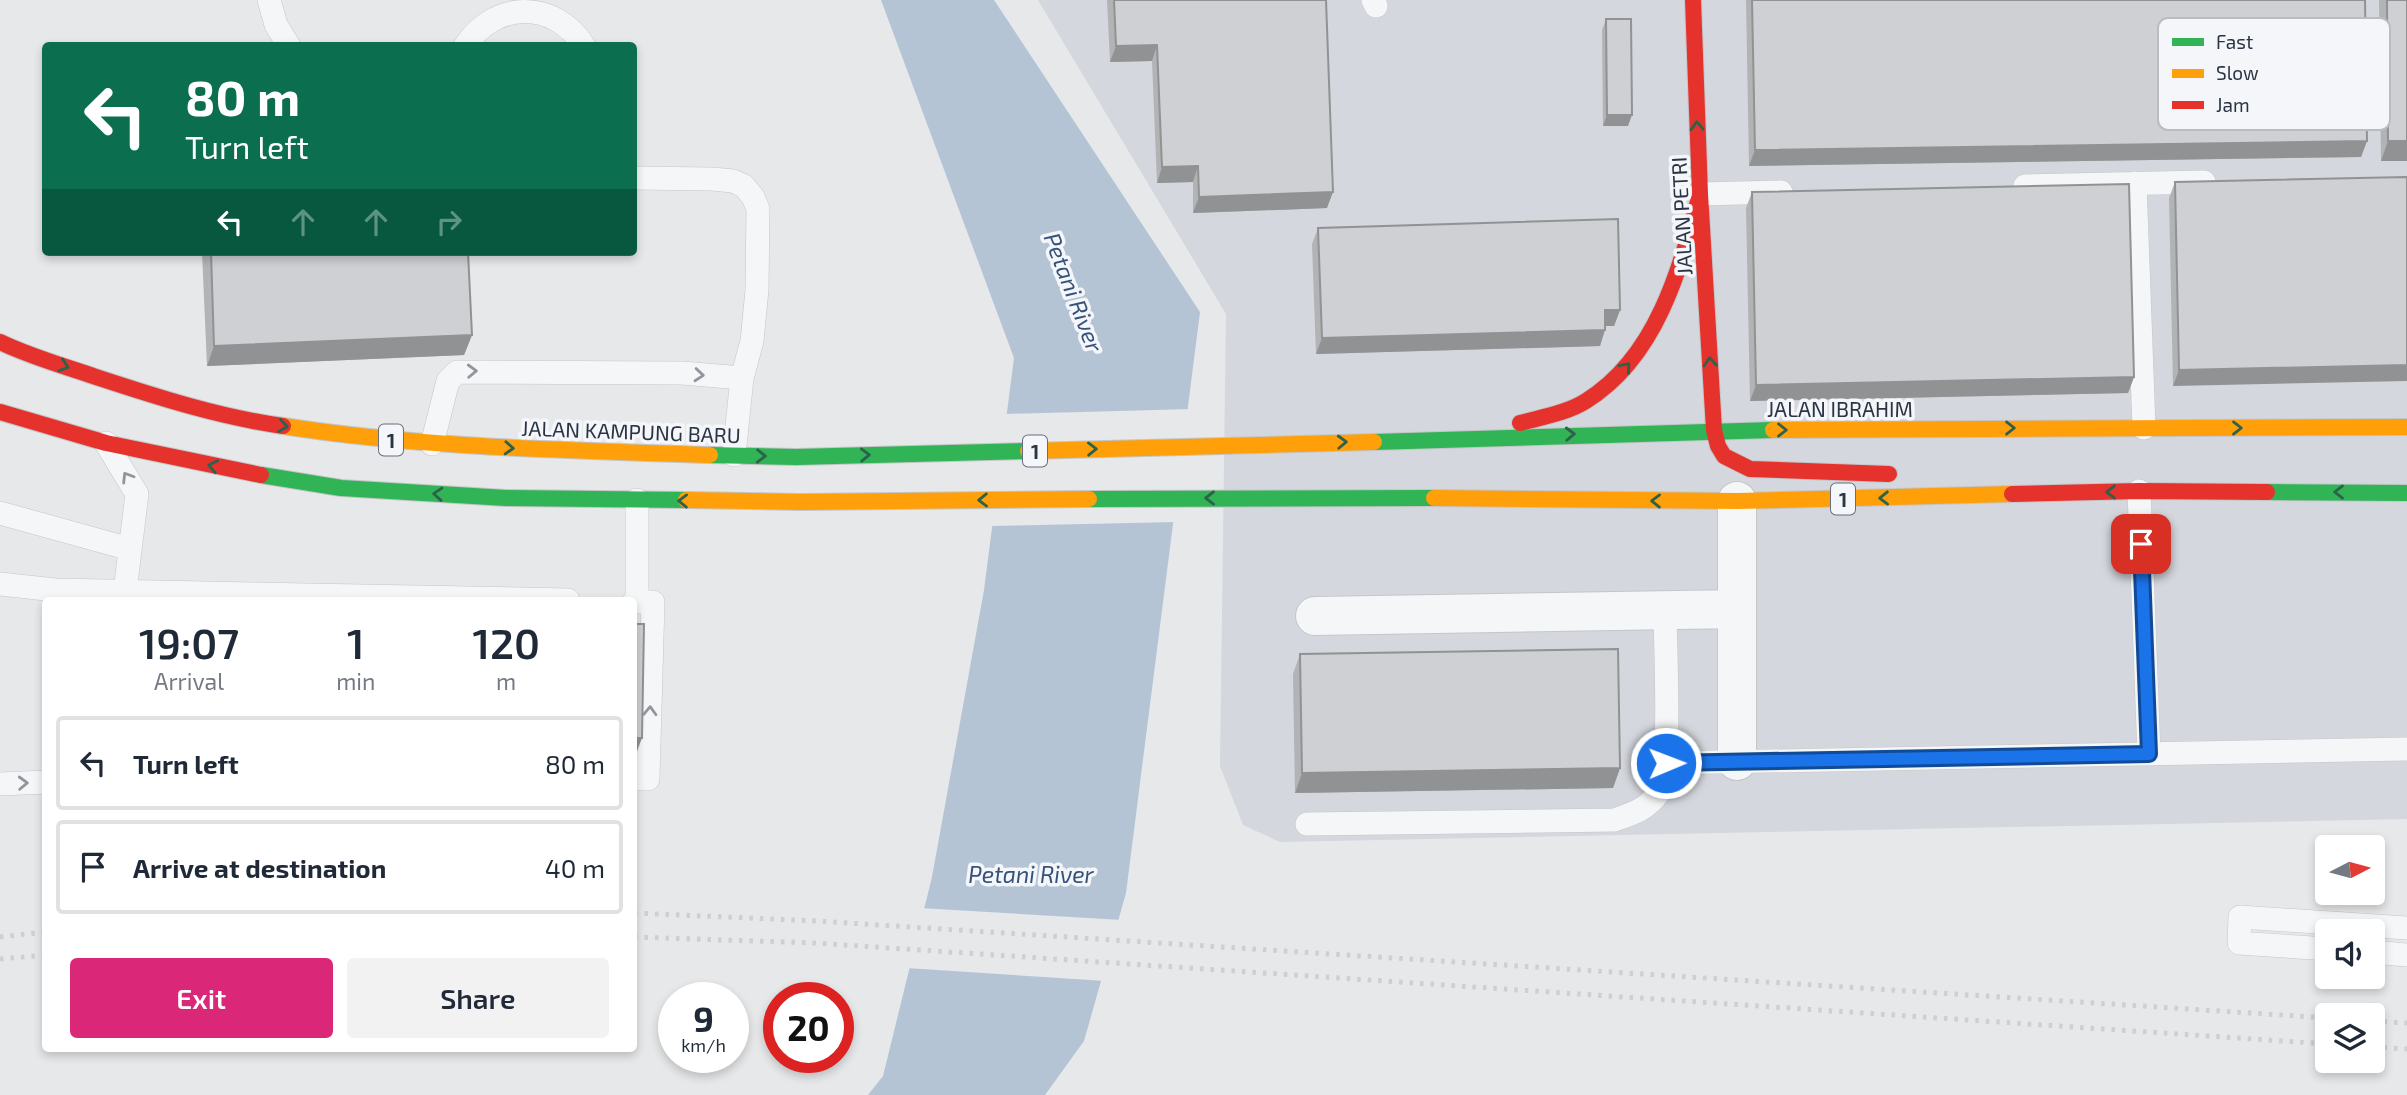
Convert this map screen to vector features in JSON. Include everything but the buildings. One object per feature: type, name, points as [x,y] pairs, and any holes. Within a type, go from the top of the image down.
[{"type":"main road","name":"JALAN PETRI","points":[[1693,0],[1700,194],[1714,430]]},
{"type":"main road","points":[[1478,437],[1583,403],[1615,379],[1638,353],[1657,318],[1685,252],[1700,194]]},
{"type":"main road","name":"JALAN KAMPUNG BARU","points":[[0,342],[21,352],[150,395],[248,421],[345,436],[432,444],[796,457],[1274,445]]},
{"type":"main road","name":"1","points":[[0,411],[106,443],[239,472],[341,488],[506,498],[800,502],[1278,497],[1737,501],[2138,491],[2407,493]]},
{"type":"main road","name":"JALAN IBRAHIM","points":[[1274,445],[1714,430],[2407,427]]},
{"type":"main road","points":[[1714,430],[1718,451],[1731,463],[1750,469],[1903,474]]},
{"type":"main road","points":[[1943,480],[2022,494]]},
{"type":"street","points":[[1737,501],[1737,761]]},
{"type":"street","points":[[1315,615],[1737,609]]},
{"type":"lane","points":[[269,0],[276,25],[287,42]]},
{"type":"lane","points":[[468,42],[480,25],[490,17],[509,9],[534,8],[561,17],[581,42]]},
{"type":"lane","points":[[637,178],[733,181],[744,187],[753,197],[758,209],[757,290],[752,341],[742,378],[734,456]]},
{"type":"lane","points":[[1999,187],[2230,182]]},
{"type":"lane","points":[[2135,183],[2144,428]]},
{"type":"lane","points":[[1700,194],[1809,191]]},
{"type":"lane","points":[[432,444],[448,381],[457,372],[682,373],[742,378]]},
{"type":"lane","points":[[106,443],[137,494],[125,590]]},
{"type":"lane","points":[[2138,491],[2149,754]]},
{"type":"lane","points":[[635,597],[637,500]]},
{"type":"lane","points":[[0,513],[130,549]]},
{"type":"lane","points":[[0,584],[55,590],[125,590],[286,597]]},
{"type":"lane","points":[[637,602],[653,602],[648,779],[637,779]]},
{"type":"lane","points":[[1307,824],[1615,820],[1641,812],[1660,791],[1666,763],[1665,610]]},
{"type":"lane","points":[[1666,763],[2407,748]]},
{"type":"lane","points":[[0,784],[42,782]]},
{"type":"lane","points":[[2315,922],[2240,917],[2239,943],[2315,948]]},
{"type":"lane","points":[[2385,927],[2407,928]]},
{"type":"lane","points":[[2385,953],[2407,955]]},
{"type":"shaded area","points":[[1038,0],[2407,0],[2407,819],[1280,842],[1243,825],[1220,766],[1226,314]]},
{"type":"water","name":"Petani River","points":[[881,0],[994,0],[1200,312],[1126,893],[1084,1041],[1045,1095],[868,1095],[883,1076],[932,877],[984,590],[1014,358]]},
{"type":"pier","points":[[1191,409],[1177,522],[989,526],[1003,414]]},
{"type":"pier","points":[[920,908],[1122,920],[1105,981],[906,968]]},
{"type":"railway","points":[[637,913],[817,921],[2315,1017]]},
{"type":"railway","points":[[0,937],[42,932]]},
{"type":"railway","points":[[637,937],[815,943],[2315,1043]]},
{"type":"railway","points":[[0,959],[42,955]]},
{"type":"railway","points":[[2385,1022],[2407,1023]]},
{"type":"railway","points":[[2385,1048],[2407,1049]]},
{"type":"traffic: fast","points":[[1374,442],[1773,430]]},
{"type":"traffic: fast","points":[[710,455],[796,457],[1028,451]]},
{"type":"traffic: fast","points":[[261,475],[341,488],[506,498],[686,500]]},
{"type":"traffic: fast","points":[[2267,492],[2407,493]]},
{"type":"traffic: fast","points":[[1089,499],[1434,498]]},
{"type":"traffic: slow","points":[[283,426],[442,444],[710,455]]},
{"type":"traffic: slow","points":[[1773,430],[2407,427]]},
{"type":"traffic: slow","points":[[1028,451],[1374,442]]},
{"type":"traffic: slow","points":[[1434,498],[1737,501],[2012,494]]},
{"type":"traffic: slow","points":[[686,500],[800,502],[1089,499]]},
{"type":"traffic: jam","points":[[1693,0],[1700,194],[1714,430]]},
{"type":"traffic: jam","points":[[1520,423],[1579,405],[1610,383],[1631,361],[1648,336],[1674,281],[1700,194]]},
{"type":"traffic: jam","points":[[0,342],[48,361],[165,399],[212,412],[283,426]]},
{"type":"traffic: jam","points":[[0,412],[106,443],[261,475]]},
{"type":"traffic: jam","points":[[1714,430],[1724,456],[1750,469],[1889,474]]},
{"type":"traffic: jam","points":[[2012,494],[2267,492]]},
{"type":"route","points":[[1666,763],[2149,754],[2141,544]]}]
